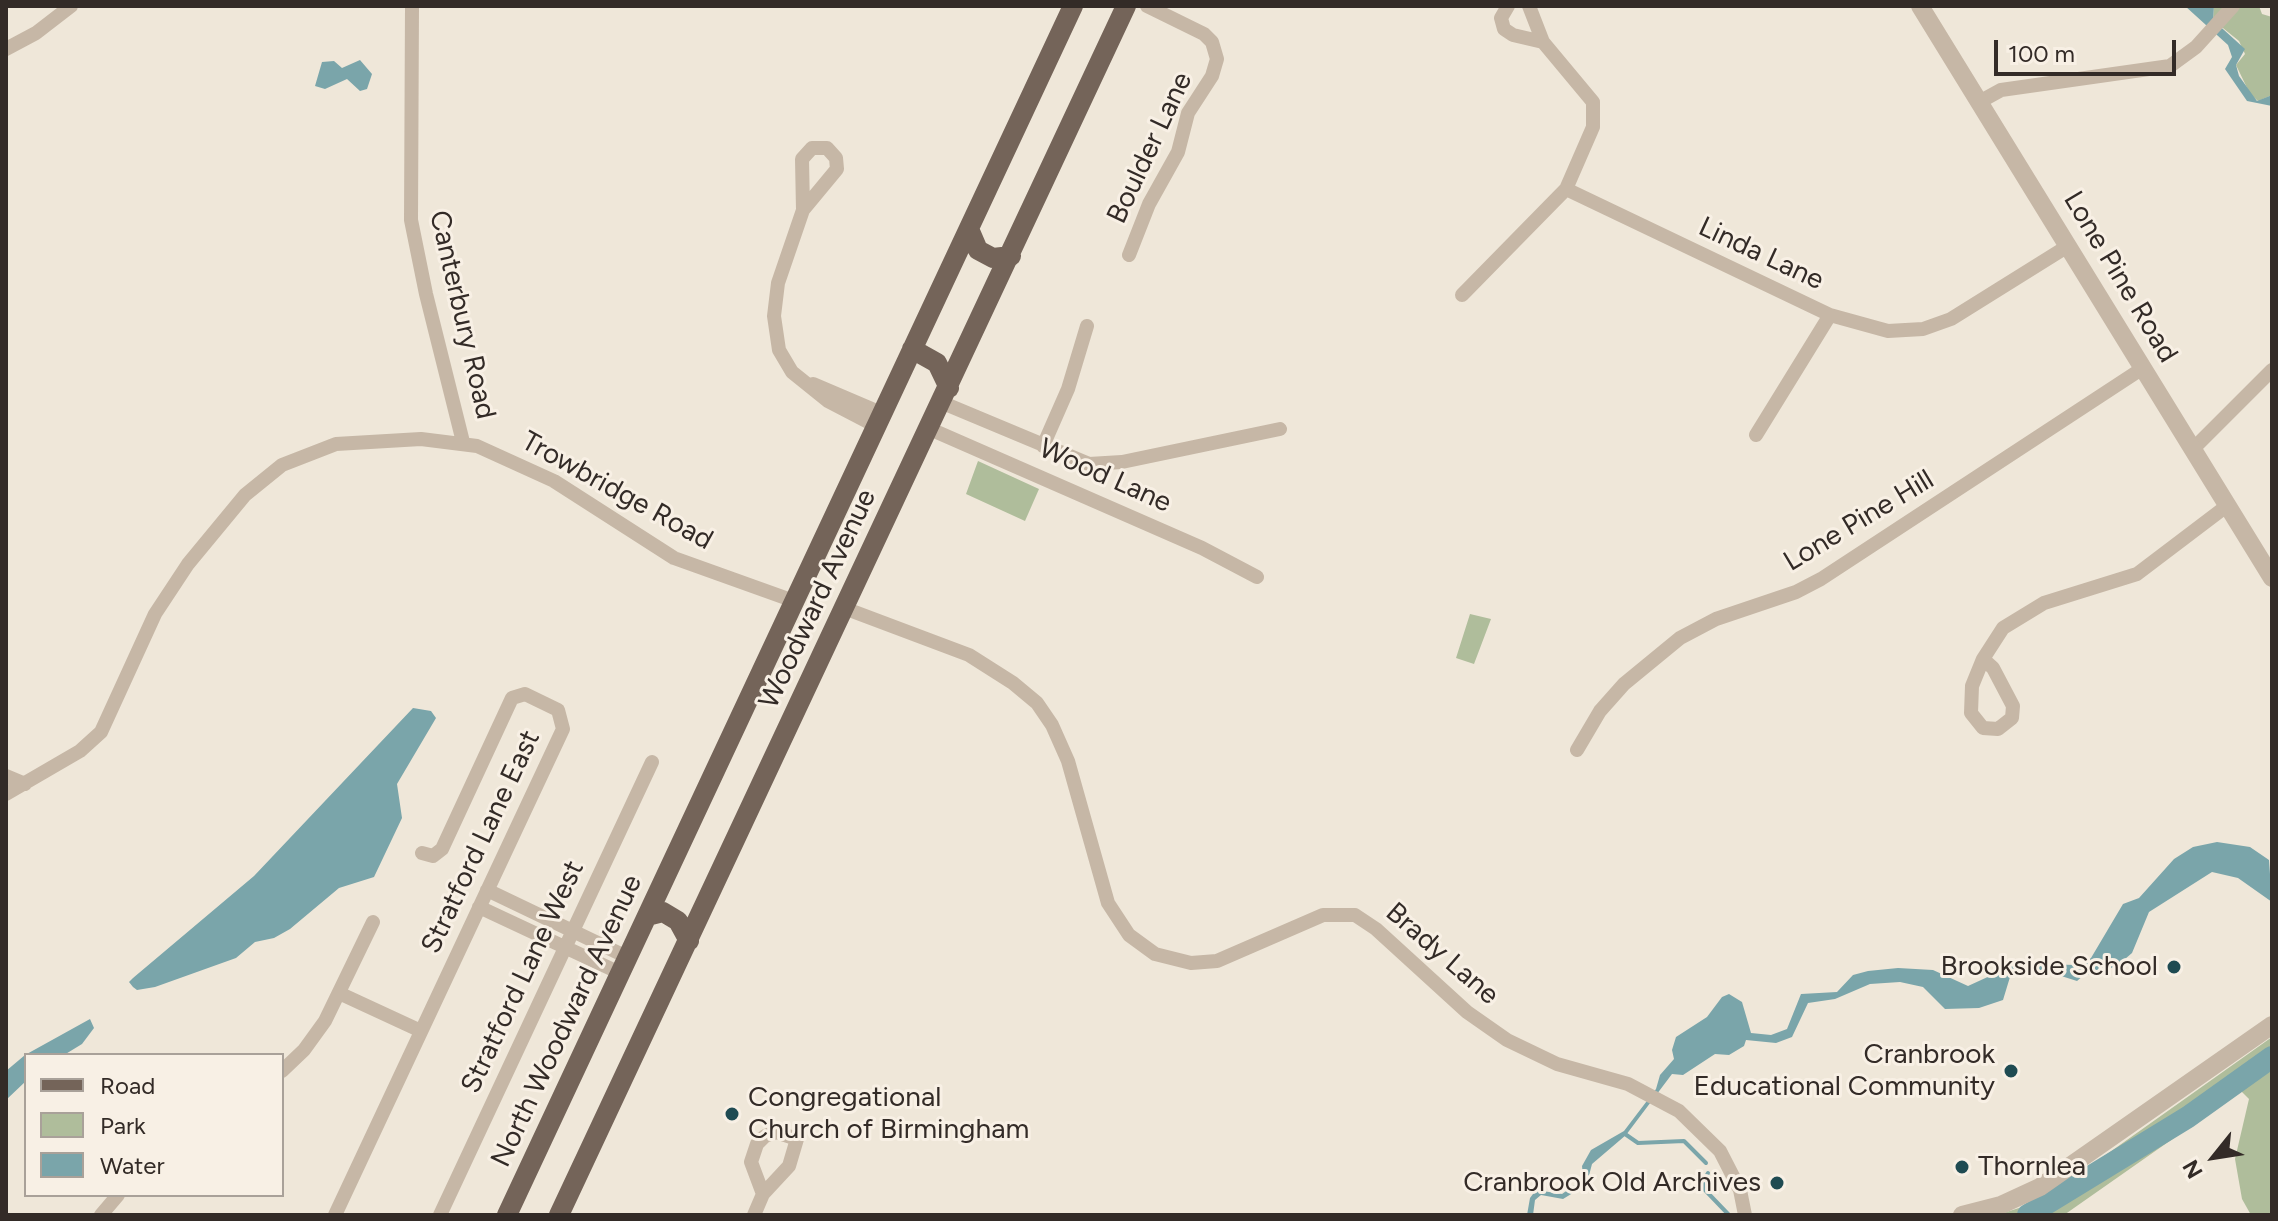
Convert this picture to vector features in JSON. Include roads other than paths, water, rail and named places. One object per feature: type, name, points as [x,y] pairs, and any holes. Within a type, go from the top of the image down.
[{"type":"main road","name":"Woodward Avenue","points":[[673,860],[1073,6]]},
{"type":"main road","name":"Woodward Avenue","points":[[559,1215],[1126,6]]},
{"type":"main road","points":[[969,229],[978,250],[993,258],[1011,256]]},
{"type":"main road","points":[[912,349],[937,363],[946,395]]},
{"type":"main road","name":"North Woodward Avenue","points":[[509,1211],[673,860]]},
{"type":"main road","points":[[647,916],[663,912],[678,921],[689,941]]},
{"type":"street","points":[[6,49],[36,33],[71,6]]},
{"type":"street","name":"Canterbury Road","points":[[412,6],[411,220],[463,442]]},
{"type":"street","name":"Boulder Lane","points":[[1129,255],[1149,204],[1178,152],[1188,113],[1212,76],[1217,59],[1212,42],[1204,34],[1147,6]]},
{"type":"street","points":[[1508,6],[1501,18],[1504,29],[1513,35],[1543,42]]},
{"type":"street","points":[[1462,295],[1566,189],[1593,127],[1595,109],[1587,93],[1543,42],[1529,6]]},
{"type":"street","name":"Lone Pine Road","points":[[1920,6],[2272,578]]},
{"type":"street","points":[[1981,101],[2001,90],[2170,66],[2184,58],[2233,6]]},
{"type":"street","name":"Linda Lane","points":[[1566,189],[1830,315],[1888,331],[1937,325],[2068,246]]},
{"type":"street","points":[[803,210],[781,271],[774,316],[781,356],[802,380],[878,419]]},
{"type":"street","points":[[1756,435],[1830,315]]},
{"type":"street","points":[[1043,446],[1068,389],[1087,326]]},
{"type":"street","name":"Lone Pine Hill","points":[[1577,750],[1617,691],[1680,638],[1716,619],[1796,592],[1821,579],[2143,368]]},
{"type":"street","points":[[2193,449],[2272,370]]},
{"type":"street","points":[[946,395],[1043,446],[1089,464],[1105,464],[1280,429]]},
{"type":"street","name":"Wood Lane","points":[[930,429],[1202,548],[1257,577]]},
{"type":"street","name":"Trowbridge Road","points":[[6,794],[80,751],[101,732],[111,717],[138,648],[169,591],[222,520],[263,478],[301,455],[348,442],[411,439],[463,442],[503,456],[554,481],[674,558],[794,601]]},
{"type":"street","points":[[1983,659],[1993,668],[2013,706],[2009,723],[1994,730],[1979,725],[1971,713],[1972,686],[1983,659],[2011,620],[2044,603],[2137,574],[2228,505]]},
{"type":"street","name":"Brady Lane","points":[[844,608],[969,655],[1013,683],[1037,703],[1068,761],[1108,903],[1129,935],[1155,954],[1191,963],[1217,961],[1323,915],[1355,915],[1376,929],[1467,1012],[1507,1040],[1557,1064],[1652,1094],[1679,1111],[1720,1151],[1740,1190],[1745,1215]]},
{"type":"street","name":"Stratford Lane East","points":[[339,1214],[563,729],[562,717],[555,707],[525,694],[512,698],[442,849],[433,856],[422,853]]},
{"type":"street","name":"Stratford Lane West","points":[[440,1215],[652,762]]},
{"type":"street","points":[[6,776],[25,784]]},
{"type":"street","points":[[487,890],[573,931],[624,965]]},
{"type":"street","points":[[479,907],[565,948],[624,965]]},
{"type":"street","points":[[284,1069],[312,1040],[341,994],[373,922]]},
{"type":"street","points":[[341,994],[421,1031]]},
{"type":"street","points":[[1962,1215],[2001,1205],[2040,1187],[2272,1025]]},
{"type":"street","points":[[754,1215],[763,1194]]},
{"type":"street","points":[[101,1215],[116,1197]]},
{"type":"water","points":[[2185,6],[2214,6],[2213,20],[2245,49],[2236,65],[2239,76],[2257,101],[2272,95],[2272,106],[2247,101],[2225,69],[2232,57],[2228,45]]},
{"type":"water","points":[[360,60],[372,74],[367,89],[360,91],[347,79],[325,89],[315,86],[322,62],[334,61],[342,68]]},
{"type":"water","points":[[413,708],[431,711],[436,718],[397,784],[402,818],[374,877],[339,888],[290,929],[274,938],[255,942],[236,958],[155,987],[137,990],[133,987],[129,982],[133,978],[254,876]]},
{"type":"water","points":[[2217,842],[2250,847],[2269,860],[2272,902],[2238,878],[2212,872],[2149,912],[2132,953],[2118,965],[2097,974],[2084,975],[2077,981],[2058,975],[2017,971],[2010,977],[2003,1000],[1979,1008],[1945,1009],[1923,987],[1900,982],[1870,984],[1835,999],[1808,1003],[1792,1037],[1776,1043],[1746,1040],[1744,1046],[1729,1055],[1715,1054],[1683,1075],[1672,1074],[1626,1135],[1592,1164],[1587,1183],[1563,1199],[1541,1195],[1535,1200],[1533,1215],[1527,1215],[1530,1198],[1536,1190],[1562,1194],[1579,1182],[1583,1176],[1582,1166],[1591,1150],[1624,1131],[1656,1089],[1660,1075],[1674,1059],[1672,1050],[1676,1037],[1707,1017],[1722,997],[1729,994],[1742,1002],[1751,1033],[1771,1035],[1787,1029],[1801,994],[1837,992],[1853,975],[1868,971],[1898,968],[1933,970],[1968,986],[2016,964],[2082,965],[2091,958],[2123,904],[2139,898],[2174,859],[2193,847]]},
{"type":"water","points":[[90,1019],[94,1028],[82,1044],[67,1053],[29,1053]]},
{"type":"water","points":[[24,1056],[24,1083],[6,1100],[6,1071]]},
{"type":"waterway","points":[[2028,1215],[2188,1117],[2272,1057]]},
{"type":"waterway","points":[[1625,1134],[1638,1143],[1684,1141],[1706,1163]]},
{"type":"waterway","points":[[1708,1173],[1704,1180],[1705,1190],[1729,1215]]},
{"type":"place","name":"Brookside School","points":[[2174,967]]},
{"type":"place","name":"Cranbrook Educational Community","points":[[2011,1071]]},
{"type":"place","name":"Congregational Church of Birmingham","points":[[732,1114]]},
{"type":"place","name":"Thornlea","points":[[1962,1167]]},
{"type":"place","name":"Cranbrook Old Archives","points":[[1777,1183]]}]
